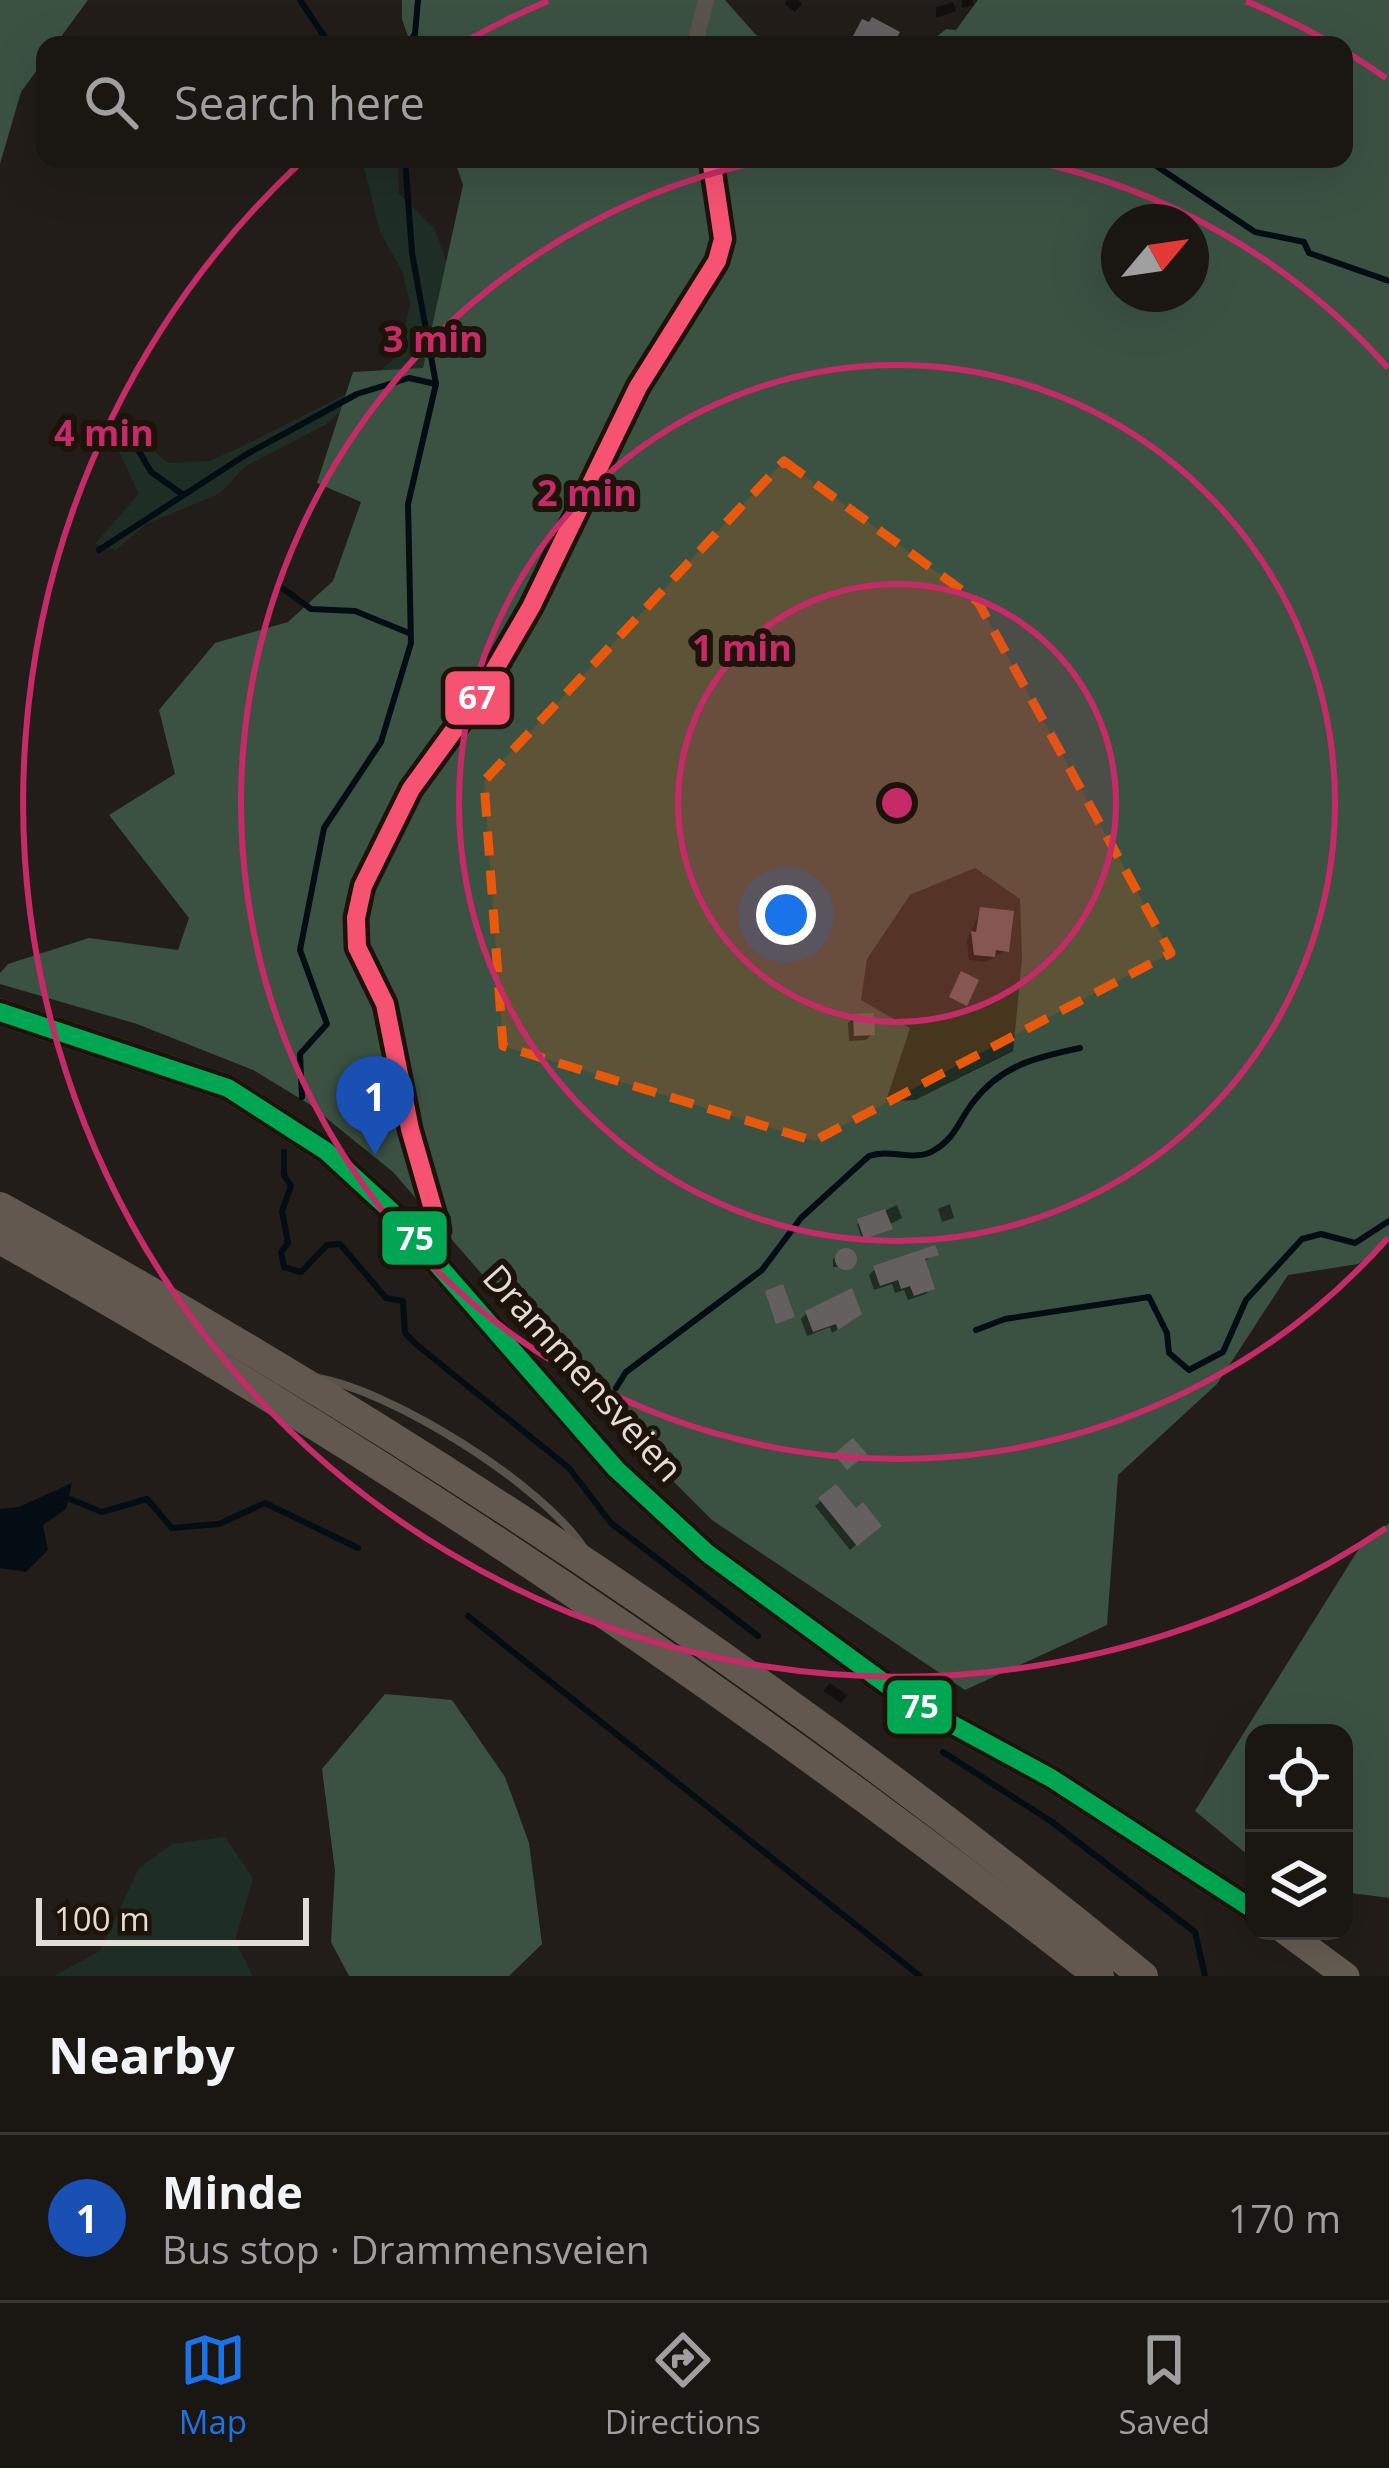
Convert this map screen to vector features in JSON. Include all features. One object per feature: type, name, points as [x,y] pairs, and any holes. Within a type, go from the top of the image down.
[{"type":"highway","points":[[0,1207],[285,1374],[604,1580],[858,1757],[1143,1976]]},
{"type":"highway","points":[[0,1239],[265,1392],[572,1590],[840,1778],[1099,1976]]},
{"type":"main road","name":"Drammensveien","points":[[0,1012],[190,1072],[260,1105],[429,1236],[655,1508],[858,1667],[1051,1778],[1245,1904]]},
{"type":"main road","points":[[1297,1940],[1346,1976]]},
{"type":"street","points":[[697,36],[706,0]]},
{"type":"street","points":[[429,1236],[386,1004],[357,947],[356,918],[363,886],[411,789],[482,693],[531,607],[638,387],[717,261],[723,239],[712,168]]},
{"type":"lane","points":[[285,1374],[367,1389],[508,1476],[577,1538],[604,1580]]},
{"type":"highlighted area","points":[[784,461],[978,602],[1171,953],[814,1141],[503,1046],[484,781]]},
{"type":"green space","points":[[0,0],[88,0],[62,36],[36,36],[36,71],[21,92],[0,164]]},
{"type":"green space","points":[[402,0],[725,0],[759,36],[408,36]]},
{"type":"green space","points":[[978,0],[1389,0],[1389,1240],[1358,1264],[1288,1275],[1217,1384],[1118,1475],[1107,1625],[965,1690],[712,1520],[588,1396],[393,1172],[309,1104],[253,1070],[137,1024],[0,984],[0,973],[8,964],[89,938],[178,950],[189,918],[109,815],[175,774],[159,710],[215,643],[288,622],[333,581],[361,502],[317,483],[353,372],[423,368],[463,185],[457,168],[1353,168],[1353,36],[938,36],[946,29],[956,30]],"holes":[[[975,868],[1020,899],[1022,958],[1013,1051],[915,1100],[886,1101],[910,1028],[861,1000],[867,959],[910,895]]]},
{"type":"green space","points":[[364,168],[398,168],[399,194],[435,229],[449,270],[371,566],[352,401],[327,424],[246,466],[219,494],[146,524],[116,550],[95,544],[139,494],[109,430],[128,413],[143,441],[168,463],[209,461],[364,385],[399,354],[410,304],[403,273],[380,232]]},
{"type":"green space","points":[[975,868],[1020,899],[1022,958],[1013,1050],[915,1100],[885,1101],[861,999],[867,959],[910,895]]},
{"type":"green space","points":[[1389,1523],[1389,1898],[1353,1893],[1353,1724],[1249,1724],[1360,1547]]},
{"type":"green space","points":[[385,1694],[452,1700],[505,1777],[529,1843],[542,1944],[509,1976],[349,1976],[331,1942],[335,1871],[322,1769]]},
{"type":"green space","points":[[1245,1731],[1245,1853],[1195,1811]]},
{"type":"green space","points":[[225,1837],[253,1878],[235,1941],[253,1976],[54,1976],[100,1951],[139,1868],[172,1844]]},
{"type":"shaded area","points":[[72,1483],[66,1509],[43,1525],[48,1550],[26,1572],[0,1568],[0,1509],[19,1507]]},
{"type":"building","points":[[872,17],[900,32],[898,36],[853,36],[862,19],[869,22]]},
{"type":"building","points":[[980,907],[1014,911],[1009,952],[996,950],[995,957],[974,955],[971,931],[976,932]]},
{"type":"building","points":[[961,971],[979,980],[967,1006],[949,997]]},
{"type":"building","points":[[874,1013],[875,1035],[854,1036],[853,1014]]},
{"type":"building","points":[[885,1209],[893,1229],[864,1239],[857,1219]]},
{"type":"building","points":[[935,1245],[939,1255],[925,1259],[935,1289],[914,1296],[910,1286],[901,1289],[898,1280],[880,1286],[873,1266]]},
{"type":"building","points":[[846,1248],[857,1259],[846,1270],[835,1259]]},
{"type":"building","points":[[783,1284],[795,1317],[776,1324],[765,1291]]},
{"type":"building","points":[[852,1288],[862,1314],[838,1330],[836,1324],[813,1332],[805,1311]]},
{"type":"building","points":[[853,1438],[867,1454],[847,1470],[834,1454]]},
{"type":"building","points":[[836,1484],[856,1508],[863,1502],[882,1526],[857,1546],[818,1498]]},
{"type":"waterway","points":[[300,0],[324,36]]},
{"type":"waterway","points":[[414,36],[418,0]]},
{"type":"waterway","points":[[302,1097],[300,1054],[327,1024],[300,950],[324,828],[381,742],[411,643],[408,504],[436,384],[412,253],[406,168]]},
{"type":"waterway","points":[[1159,168],[1255,232],[1304,242],[1309,253],[1389,281]]},
{"type":"waterway","points":[[99,550],[247,454],[357,394],[409,378],[436,384]]},
{"type":"waterway","points":[[121,420],[151,472],[182,494]]},
{"type":"waterway","points":[[281,587],[311,609],[355,611],[409,633]]},
{"type":"waterway","points":[[616,1388],[626,1372],[762,1270],[801,1218],[869,1156],[933,1151],[996,1079],[1035,1059],[1080,1048]]},
{"type":"waterway","points":[[284,1152],[284,1175],[291,1186],[282,1211],[288,1243],[281,1252],[284,1267],[301,1272],[327,1245],[340,1244],[386,1298],[403,1301],[405,1333],[417,1345],[569,1468],[611,1523],[758,1636]]},
{"type":"waterway","points":[[976,1330],[1005,1319],[1149,1297],[1167,1333],[1169,1353],[1189,1370],[1223,1352],[1246,1300],[1302,1239],[1321,1234],[1355,1243],[1389,1221]]},
{"type":"waterway","points":[[67,1498],[102,1512],[147,1499],[172,1528],[219,1524],[265,1503],[358,1548]]},
{"type":"waterway","points":[[468,1616],[920,1976]]},
{"type":"waterway","points":[[943,1752],[1052,1822],[1195,1932],[1205,1976]]},
{"type":"transit line","name":"67","points":[[419,1243],[439,1230],[410,1129],[385,1004],[357,947],[356,918],[363,886],[411,789],[481,693],[531,607],[638,387],[717,261],[723,239],[712,168]]},
{"type":"transit line","name":"75","points":[[0,1012],[228,1088],[326,1151],[390,1210],[616,1469],[707,1553],[909,1701],[1051,1778],[1245,1904]]},
{"type":"place","name":"Minde","points":[[375,1155]]}]
